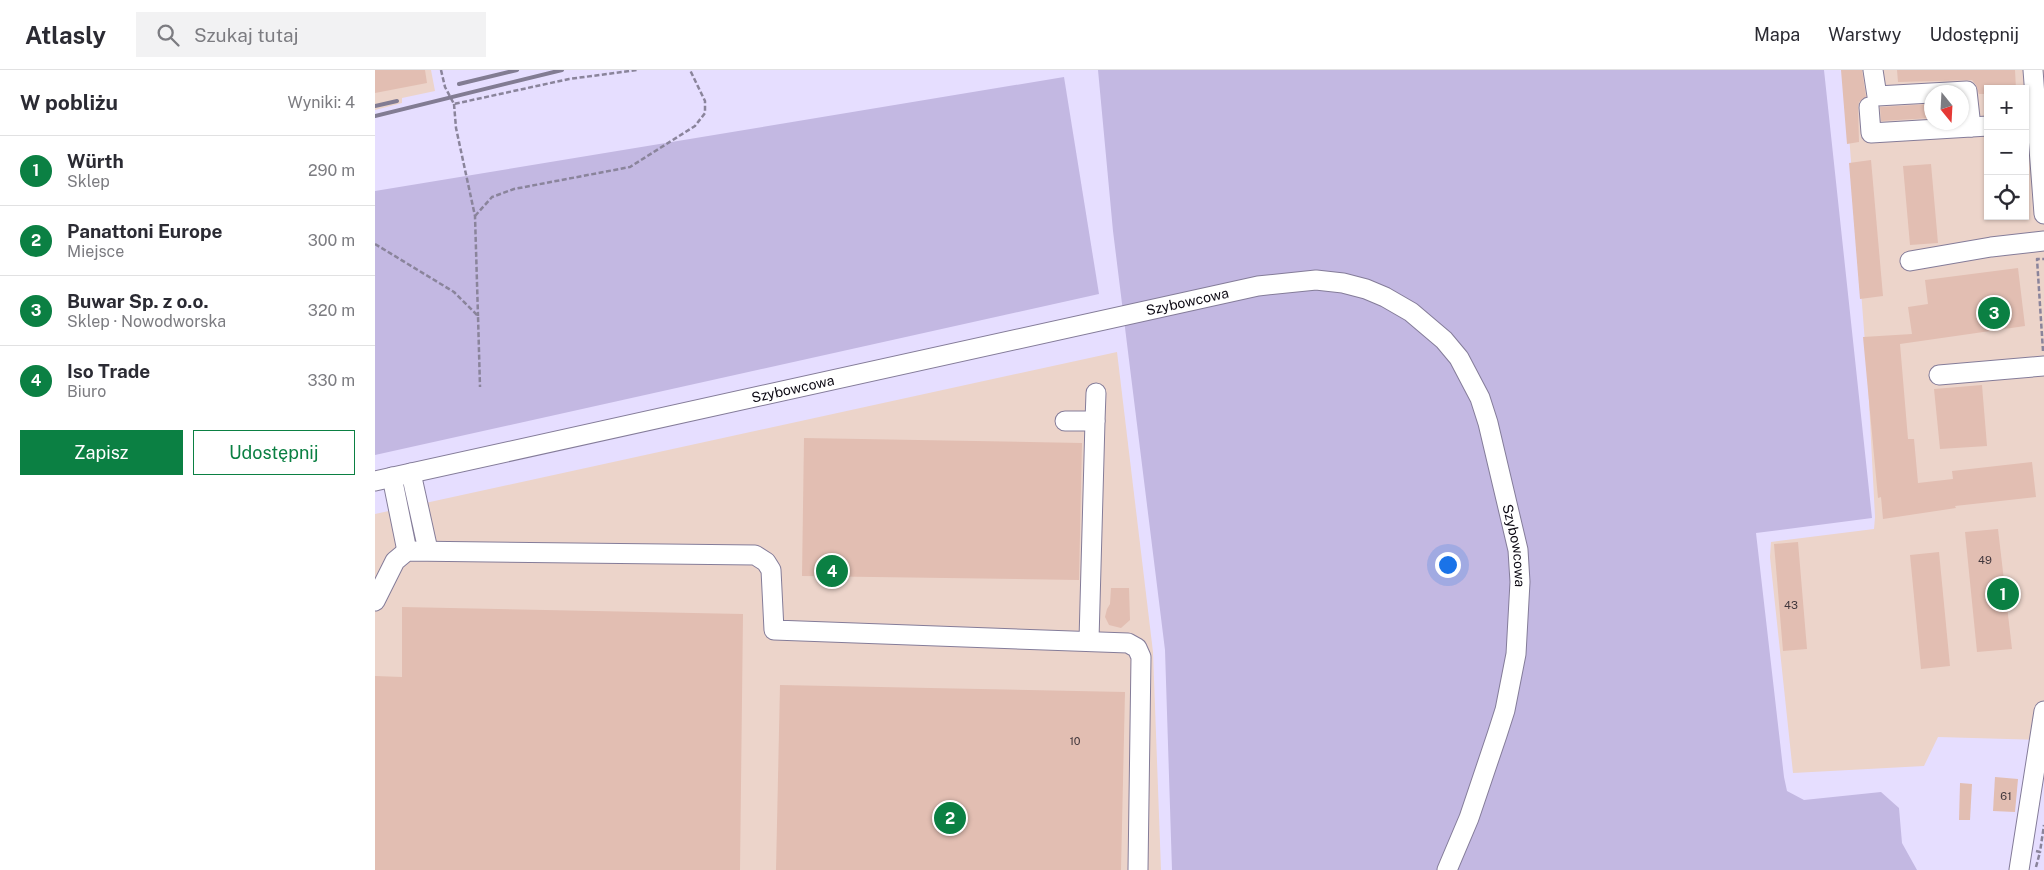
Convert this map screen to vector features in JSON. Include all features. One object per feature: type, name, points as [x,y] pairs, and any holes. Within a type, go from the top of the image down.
[{"type":"street","points":[[1869,107],[1871,132],[1979,126],[1967,91],[1877,96],[1873,70]]},
{"type":"street","points":[[2037,73],[2031,123],[2044,214]]},
{"type":"street","points":[[1910,261],[1991,247],[2044,241]]},
{"type":"street","name":"Szybowcowa","points":[[384,479],[1258,286],[1316,280],[1366,289],[1385,297],[1426,323],[1449,346],[1470,378],[1488,423],[1517,550],[1520,582],[1519,622],[1513,678],[1505,710],[1469,818],[1447,870]]},
{"type":"street","points":[[1939,375],[2044,366]]},
{"type":"street","points":[[1089,640],[1096,393]]},
{"type":"street","points":[[1065,421],[1095,422]]},
{"type":"street","points":[[411,473],[428,550]]},
{"type":"street","points":[[384,479],[407,550]]},
{"type":"street","points":[[375,601],[395,561],[407,550],[755,555],[766,562],[771,570],[774,630],[1089,640],[1128,643],[1137,648],[1141,658],[1138,870]]},
{"type":"street","points":[[2019,870],[2044,711]]},
{"type":"path","points":[[441,70],[445,87],[454,104],[456,128],[475,216],[480,388]]},
{"type":"path","points":[[454,104],[569,79],[637,70]]},
{"type":"path","points":[[475,216],[492,196],[514,189],[630,167],[695,126],[705,113],[705,101],[690,70]]},
{"type":"path","points":[[375,244],[454,292],[478,316]]},
{"type":"path","points":[[2043,352],[2037,260],[2044,259]]},
{"type":"path","points":[[2036,870],[2040,852]]},
{"type":"shaded area","points":[[375,70],[431,70],[435,91],[402,98],[402,103],[375,110]]},
{"type":"shaded area","points":[[1098,70],[1824,70],[1872,518],[1756,533],[1784,777],[1787,791],[1804,800],[1881,792],[1899,808],[1902,843],[1917,870],[1172,870],[1165,650],[1113,231]]},
{"type":"shaded area","points":[[1844,70],[2044,70],[2044,740],[1938,737],[1924,766],[1793,773],[1770,557],[1771,542],[1874,529],[1868,382]]},
{"type":"shaded area","points":[[1064,77],[1099,294],[375,455],[375,191]]},
{"type":"shaded area","points":[[1117,352],[1153,652],[1161,870],[375,870],[375,514]]},
{"type":"building","points":[[375,70],[425,70],[427,83],[375,93]]},
{"type":"building","points":[[1841,70],[1862,70],[1866,97],[1859,102],[1858,107],[1859,142],[1847,144]]},
{"type":"building","points":[[1897,70],[2015,70],[2016,85],[1984,85],[1984,94],[1979,94],[1972,80],[1898,82]]},
{"type":"building","points":[[1924,104],[1924,118],[1881,121],[1880,107]]},
{"type":"building","points":[[1871,160],[1883,296],[1860,299],[1849,163]]},
{"type":"building","points":[[1931,164],[1938,243],[1910,245],[1903,166]]},
{"type":"building","points":[[2018,268],[2025,326],[1900,344],[1908,439],[1914,439],[1918,483],[1953,479],[1952,471],[2032,462],[2036,497],[1955,506],[1956,508],[1883,519],[1881,497],[1878,498],[1863,337],[1912,334],[1908,307],[1928,304],[1925,280]]},
{"type":"building","points":[[1982,385],[1987,446],[1940,449],[1934,389]]},
{"type":"building","points":[[804,438],[1082,443],[1079,580],[802,576]]},
{"type":"building","points":[[1998,529],[2012,649],[1977,652],[1965,532]]},
{"type":"building","points":[[1798,542],[1807,649],[1783,651],[1774,544]]},
{"type":"building","points":[[1939,552],[1950,666],[1921,669],[1910,555]]},
{"type":"building","points":[[1111,588],[1129,588],[1130,620],[1121,628],[1109,625],[1105,617],[1110,604]]},
{"type":"building","points":[[402,607],[743,614],[740,870],[375,870],[375,676],[402,677]]},
{"type":"building","points":[[780,685],[1125,692],[1121,870],[776,870]]},
{"type":"building","points":[[1995,777],[2018,779],[2015,812],[1993,811]]},
{"type":"building","points":[[1960,783],[1972,784],[1970,820],[1959,820]]},
{"type":"railway","points":[[459,84],[517,70]]},
{"type":"railway","points":[[375,116],[562,70]]},
{"type":"railway","points":[[375,106],[397,101]]},
{"type":"place","name":"Buwar Sp. z o.o.","points":[[1994,313]]},
{"type":"place","name":"Iso Trade","points":[[832,571]]},
{"type":"place","name":"Würth","points":[[2003,594]]},
{"type":"place","name":"Panattoni Europe","points":[[950,818]]}]
